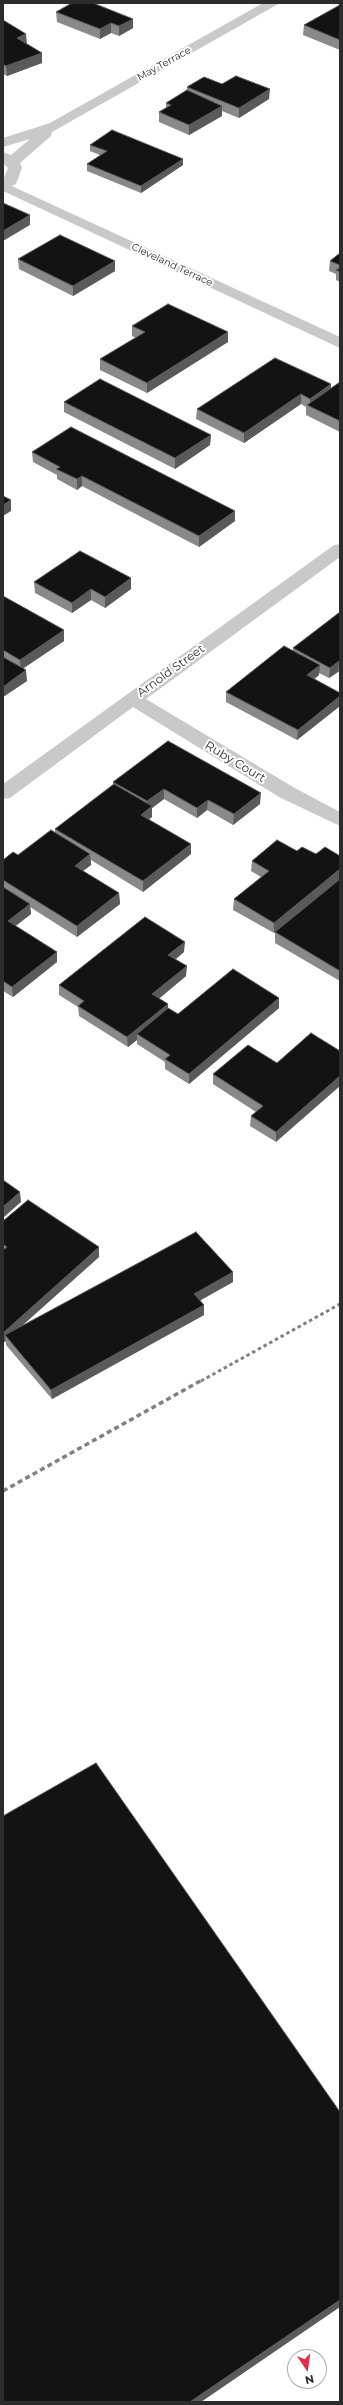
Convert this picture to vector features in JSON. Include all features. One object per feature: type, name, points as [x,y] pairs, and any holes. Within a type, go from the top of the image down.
[{"type":"street","name":"May Terrace","points":[[7,159],[55,126],[274,3]]},
{"type":"street","name":"May Terrace","points":[[3,143],[55,126]]},
{"type":"street","points":[[4,186],[15,175],[15,168],[7,159]]},
{"type":"street","name":"Cleveland Terrace","points":[[4,186],[340,343]]},
{"type":"street","name":"Arnold Street","points":[[3,793],[340,549]]},
{"type":"street","name":"Ruby Court","points":[[133,699],[286,792],[340,820]]},
{"type":"building","points":[[72,3],[93,3],[133,19],[119,26],[111,23],[100,29],[56,12]]},
{"type":"building","points":[[340,5],[340,40],[304,25]]},
{"type":"building","points":[[3,20],[26,34],[17,38],[42,53],[6,66],[3,64]]},
{"type":"building","points":[[236,76],[270,89],[239,108],[187,87],[204,77],[222,84]]},
{"type":"building","points":[[187,90],[222,106],[189,125],[159,112],[171,105],[166,103]]},
{"type":"building","points":[[112,130],[183,159],[141,186],[87,164],[107,151],[90,145]]},
{"type":"building","points":[[3,203],[30,215],[3,231]]},
{"type":"building","points":[[60,235],[115,261],[73,286],[18,259]]},
{"type":"building","points":[[340,253],[340,265],[330,261]]},
{"type":"building","points":[[168,304],[228,332],[147,383],[100,359],[145,332],[132,326]]},
{"type":"building","points":[[275,358],[331,384],[310,399],[301,394],[244,433],[197,409]]},
{"type":"building","points":[[100,379],[211,435],[175,458],[64,402]]},
{"type":"building","points":[[340,382],[340,421],[307,405]]},
{"type":"building","points":[[71,427],[235,511],[199,536],[82,476],[77,479],[56,469],[60,467],[32,452]]},
{"type":"building","points":[[3,496],[11,500],[3,505]]},
{"type":"building","points":[[80,551],[131,578],[105,597],[91,589],[72,603],[34,582]]},
{"type":"building","points":[[3,596],[64,630],[20,660],[3,650]]},
{"type":"building","points":[[340,612],[340,662],[339,661],[330,668],[293,648]]},
{"type":"building","points":[[284,646],[320,665],[307,675],[340,693],[340,696],[298,730],[226,692]]},
{"type":"building","points":[[3,657],[26,670],[3,687]]},
{"type":"building","points":[[168,741],[261,793],[234,814],[208,800],[197,808],[164,789],[147,801],[113,782]]},
{"type":"building","points":[[114,784],[152,806],[141,815],[191,844],[143,881],[55,829]]},
{"type":"building","points":[[51,830],[90,854],[75,866],[119,893],[77,926],[3,880],[3,860],[13,852],[18,855]]},
{"type":"building","points":[[277,840],[297,851],[302,847],[316,854],[325,847],[340,856],[340,869],[274,923],[234,899],[269,871],[252,861]]},
{"type":"building","points":[[340,879],[340,971],[275,932]]},
{"type":"building","points":[[3,887],[30,904],[8,921],[57,952],[12,987],[3,981]]},
{"type":"building","points":[[145,917],[185,942],[168,955],[187,966],[152,994],[168,1004],[127,1037],[78,1006],[84,1001],[59,985]]},
{"type":"building","points":[[233,969],[279,998],[189,1074],[165,1059],[170,1055],[137,1034],[168,1008],[178,1014]]},
{"type":"building","points":[[311,1033],[340,1051],[340,1076],[276,1132],[251,1116],[263,1106],[213,1074],[248,1045],[277,1063]]},
{"type":"building","points":[[3,1180],[20,1192],[3,1207]]},
{"type":"building","points":[[28,1200],[99,1247],[3,1333],[3,1250],[7,1247],[3,1244],[3,1221]]},
{"type":"building","points":[[196,1232],[233,1272],[194,1294],[204,1305],[51,1390],[5,1335]]},
{"type":"building","points":[[96,1763],[340,2112],[340,2300],[190,2402],[3,2402],[3,1816]]},
{"type":"railway","points":[[201,1381],[340,1304]]},
{"type":"railway","points":[[3,1491],[202,1380]]}]
